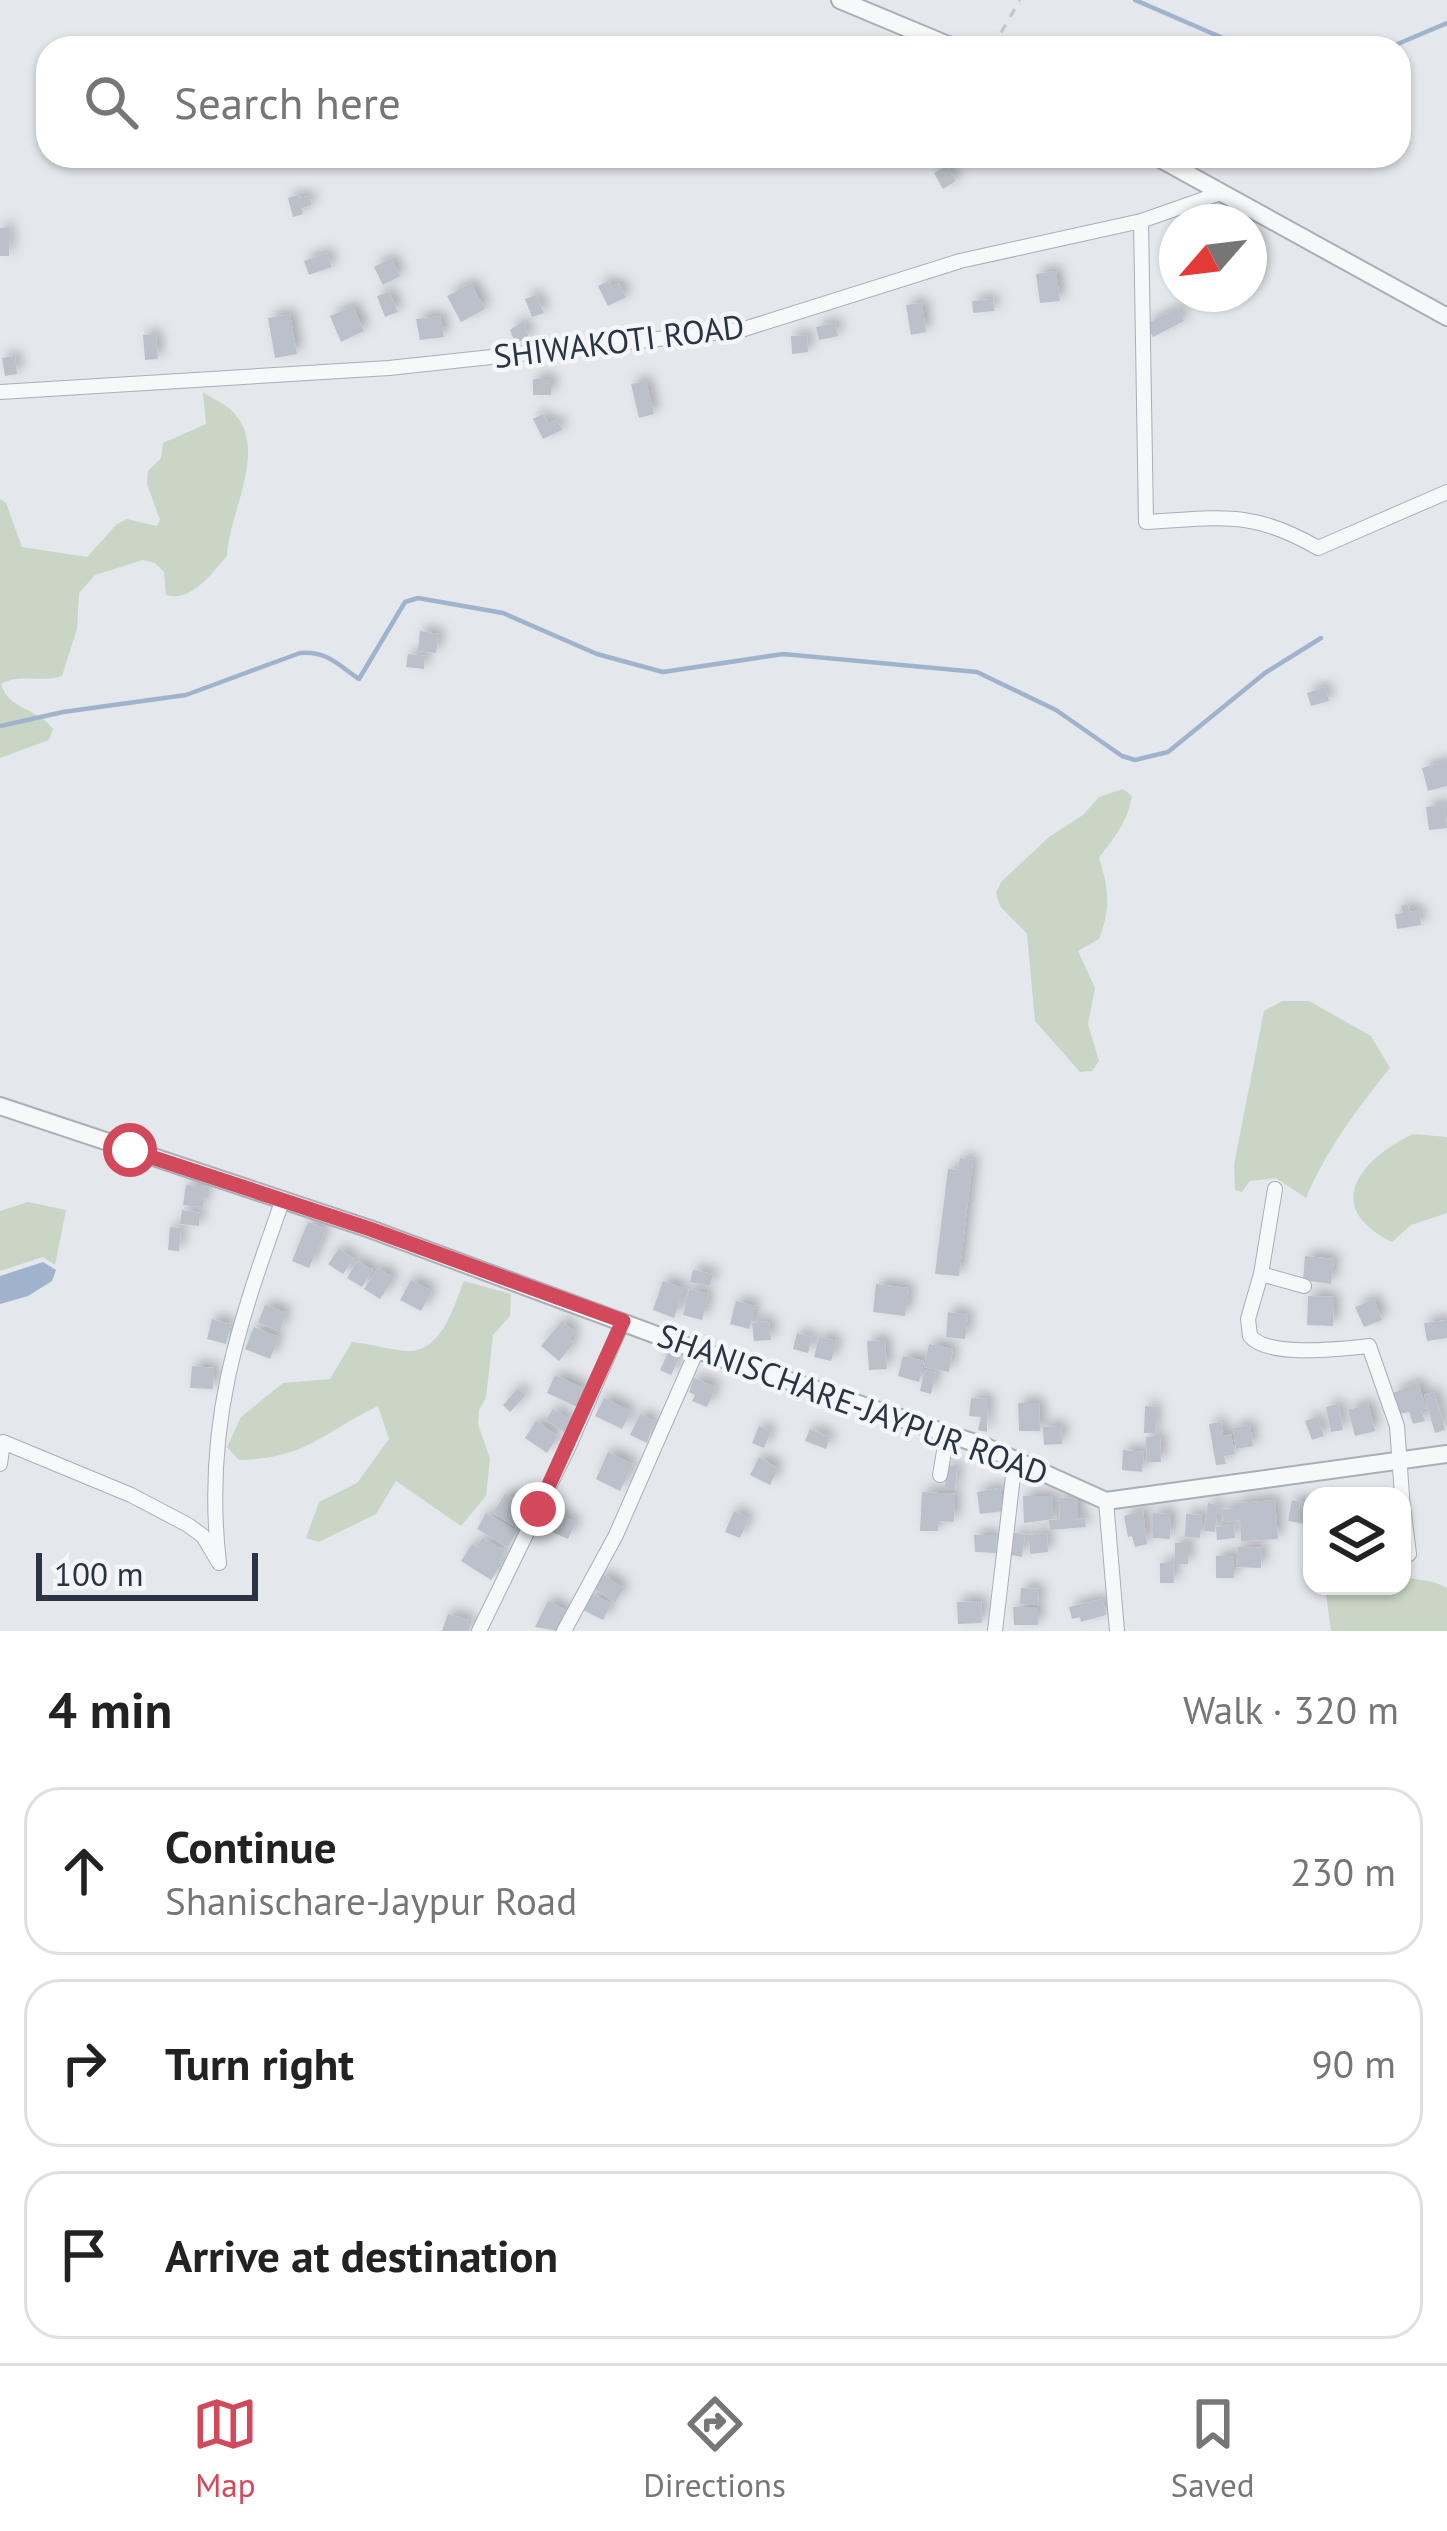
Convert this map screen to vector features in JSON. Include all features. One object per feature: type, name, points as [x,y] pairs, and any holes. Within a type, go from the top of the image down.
[{"type":"street","points":[[840,0],[926,36]]},
{"type":"street","points":[[1176,168],[1447,317]]},
{"type":"street","name":"SHIWAKOTI ROAD","points":[[0,392],[389,368],[741,329],[960,261],[1141,221],[1221,194]]},
{"type":"street","points":[[1141,221],[1146,522],[1241,517],[1282,527],[1318,548],[1447,492]]},
{"type":"street","name":"SHANISCHARE-JAYPUR ROAD","points":[[0,1106],[283,1199],[697,1350],[947,1434],[1106,1501]]},
{"type":"street","points":[[1275,1189],[1249,1319],[1253,1342],[1319,1351],[1369,1346],[1397,1426],[1401,1487]]},
{"type":"street","points":[[0,1465],[3,1442],[131,1495],[203,1536],[219,1562],[215,1527],[222,1400],[238,1326],[283,1199]]},
{"type":"street","points":[[1261,1274],[1304,1286]]},
{"type":"street","points":[[478,1631],[569,1446],[623,1321]]},
{"type":"street","points":[[564,1631],[616,1535],[697,1350]]},
{"type":"street","points":[[940,1475],[947,1434]]},
{"type":"street","points":[[1117,1631],[1106,1501],[1447,1454]]},
{"type":"street","points":[[995,1631],[1015,1459]]},
{"type":"path","points":[[999,36],[1020,0]]},
{"type":"green space","points":[[203,392],[235,414],[248,446],[227,556],[184,595],[166,595],[164,572],[143,560],[95,575],[79,593],[77,629],[62,676],[1,684],[10,699],[53,729],[49,740],[0,758],[0,499],[6,503],[22,547],[87,557],[127,519],[157,526],[160,520],[147,484],[148,471],[161,458],[163,443],[206,424]]},
{"type":"green space","points":[[1123,789],[1132,796],[1127,813],[1099,858],[1107,898],[1103,928],[1099,939],[1078,951],[1095,988],[1088,1024],[1099,1061],[1092,1071],[1080,1072],[1035,1021],[1027,934],[1000,906],[996,893],[1001,882],[1049,837],[1083,815],[1099,797]]},
{"type":"green space","points":[[1282,1001],[1309,1001],[1371,1036],[1390,1068],[1343,1130],[1306,1198],[1276,1178],[1250,1181],[1242,1192],[1235,1190],[1234,1165],[1264,1011]]},
{"type":"green space","points":[[1413,1134],[1447,1137],[1447,1213],[1411,1225],[1392,1242],[1370,1228],[1353,1199],[1364,1170]]},
{"type":"green space","points":[[28,1202],[66,1210],[55,1265],[43,1257],[0,1271],[0,1211]]},
{"type":"green space","points":[[464,1281],[511,1294],[510,1316],[493,1335],[486,1398],[479,1410],[478,1424],[490,1459],[486,1496],[461,1526],[396,1481],[376,1514],[319,1542],[306,1538],[319,1502],[357,1483],[389,1439],[378,1406],[299,1449],[239,1460],[227,1447],[241,1417],[283,1383],[330,1379],[352,1342],[406,1351],[423,1348],[446,1324]]},
{"type":"green space","points":[[1411,1578],[1447,1588],[1447,1631],[1331,1631],[1326,1595],[1411,1595]]},
{"type":"water","points":[[43,1262],[56,1270],[52,1281],[28,1296],[0,1304],[0,1276]]},
{"type":"building","points":[[948,168],[956,181],[943,189],[934,173]]},
{"type":"building","points":[[309,196],[312,205],[293,217],[288,198]]},
{"type":"building","points":[[9,227],[9,256],[0,256],[0,228]]},
{"type":"building","points":[[327,253],[332,267],[309,275],[304,261]]},
{"type":"building","points":[[391,258],[400,276],[383,285],[374,267]]},
{"type":"building","points":[[1056,271],[1060,301],[1040,303],[1036,274]]},
{"type":"building","points":[[608,281],[611,287],[619,283],[626,297],[608,306],[598,286]]},
{"type":"building","points":[[471,283],[485,309],[461,322],[447,296]]},
{"type":"building","points":[[389,292],[398,312],[385,317],[377,296]]},
{"type":"building","points":[[536,295],[544,313],[532,317],[525,299]]},
{"type":"building","points":[[993,299],[994,311],[973,313],[972,301]]},
{"type":"building","points":[[922,303],[926,332],[911,335],[906,305]]},
{"type":"building","points":[[353,306],[364,331],[341,342],[330,316]]},
{"type":"building","points":[[1170,312],[1180,312],[1184,321],[1153,337],[1146,324]]},
{"type":"building","points":[[290,314],[297,354],[275,358],[268,318]]},
{"type":"building","points":[[440,316],[444,337],[420,340],[416,319]]},
{"type":"building","points":[[523,321],[529,338],[515,343],[510,330]]},
{"type":"building","points":[[835,323],[838,336],[819,340],[816,327]]},
{"type":"building","points":[[143,335],[156,335],[158,359],[145,360]]},
{"type":"building","points":[[807,335],[808,352],[792,354],[791,336]]},
{"type":"building","points":[[15,356],[17,374],[5,376],[2,358]]},
{"type":"building","points":[[533,379],[551,379],[551,395],[533,395]]},
{"type":"building","points":[[646,381],[654,414],[639,418],[631,384]]},
{"type":"building","points":[[543,414],[548,424],[557,420],[562,430],[543,439],[533,419]]},
{"type":"building","points":[[420,631],[439,634],[436,653],[418,651]]},
{"type":"building","points":[[408,654],[425,656],[424,669],[406,667]]},
{"type":"building","points":[[1325,687],[1329,701],[1311,706],[1307,693]]},
{"type":"building","points":[[1447,761],[1447,786],[1428,791],[1422,768]]},
{"type":"building","points":[[1445,804],[1447,828],[1429,830],[1426,807]]},
{"type":"building","points":[[1407,904],[1410,912],[1419,910],[1421,925],[1397,929],[1395,914],[1403,913],[1401,906]]},
{"type":"building","points":[[960,1158],[973,1160],[959,1276],[935,1274],[948,1169],[958,1170]]},
{"type":"building","points":[[186,1185],[206,1187],[203,1207],[183,1205]]},
{"type":"building","points":[[182,1210],[200,1213],[199,1226],[180,1224]]},
{"type":"building","points":[[308,1222],[326,1229],[309,1268],[292,1261]]},
{"type":"building","points":[[170,1227],[181,1228],[179,1251],[168,1250]]},
{"type":"building","points":[[339,1249],[354,1259],[343,1274],[328,1264]]},
{"type":"building","points":[[1305,1256],[1334,1259],[1331,1284],[1303,1280]]},
{"type":"building","points":[[357,1261],[373,1270],[362,1287],[347,1278]]},
{"type":"building","points":[[378,1268],[394,1278],[380,1299],[364,1289]]},
{"type":"building","points":[[693,1270],[713,1274],[710,1286],[690,1282]]},
{"type":"building","points":[[411,1280],[432,1291],[421,1311],[400,1300]]},
{"type":"building","points":[[663,1281],[684,1288],[674,1318],[653,1310]]},
{"type":"building","points":[[876,1284],[909,1288],[905,1316],[873,1312]]},
{"type":"building","points":[[689,1289],[709,1294],[702,1320],[683,1315]]},
{"type":"building","points":[[1308,1296],[1334,1297],[1333,1326],[1307,1325]]},
{"type":"building","points":[[1374,1299],[1382,1320],[1364,1327],[1355,1307]]},
{"type":"building","points":[[736,1301],[755,1306],[749,1329],[730,1324]]},
{"type":"building","points":[[265,1305],[286,1312],[280,1331],[258,1323]]},
{"type":"building","points":[[948,1312],[968,1315],[965,1339],[946,1337]]},
{"type":"building","points":[[212,1319],[231,1324],[226,1344],[207,1339]]},
{"type":"building","points":[[1447,1320],[1447,1338],[1427,1341],[1424,1323]]},
{"type":"building","points":[[562,1321],[575,1332],[569,1339],[574,1343],[559,1361],[541,1346]]},
{"type":"building","points":[[769,1321],[771,1340],[754,1341],[752,1323]]},
{"type":"building","points":[[254,1327],[279,1337],[270,1359],[245,1349]]},
{"type":"building","points":[[797,1333],[812,1337],[808,1353],[793,1349]]},
{"type":"building","points":[[819,1337],[837,1341],[831,1361],[814,1357]]},
{"type":"building","points":[[885,1340],[887,1369],[869,1370],[867,1341]]},
{"type":"building","points":[[929,1344],[953,1349],[949,1372],[924,1367]]},
{"type":"building","points":[[668,1353],[679,1358],[671,1375],[660,1370]]},
{"type":"building","points":[[903,1356],[924,1361],[919,1382],[898,1376]]},
{"type":"building","points":[[192,1366],[214,1368],[213,1389],[190,1388]]},
{"type":"building","points":[[925,1370],[936,1373],[931,1394],[920,1391]]},
{"type":"building","points":[[555,1375],[585,1389],[577,1407],[547,1393]]},
{"type":"building","points":[[694,1378],[716,1387],[707,1407],[692,1401],[695,1395],[689,1392]]},
{"type":"building","points":[[1418,1382],[1425,1421],[1413,1424],[1409,1412],[1400,1414],[1393,1393]]},
{"type":"building","points":[[518,1388],[526,1395],[510,1412],[503,1405]]},
{"type":"building","points":[[1434,1392],[1445,1430],[1435,1433],[1424,1395]]},
{"type":"building","points":[[604,1398],[631,1411],[622,1429],[595,1416]]},
{"type":"building","points":[[971,1398],[988,1399],[987,1432],[978,1430],[981,1417],[969,1416]]},
{"type":"building","points":[[1018,1403],[1039,1403],[1040,1431],[1019,1431]]},
{"type":"building","points":[[1338,1404],[1343,1430],[1331,1432],[1326,1407]]},
{"type":"building","points":[[1368,1404],[1375,1431],[1355,1436],[1348,1410]]},
{"type":"building","points":[[1145,1406],[1155,1407],[1155,1433],[1144,1433]]},
{"type":"building","points":[[553,1409],[571,1421],[564,1432],[546,1420]]},
{"type":"building","points":[[640,1414],[654,1421],[647,1443],[630,1435]]},
{"type":"building","points":[[1317,1417],[1324,1436],[1312,1440],[1305,1421]]},
{"type":"building","points":[[536,1421],[558,1436],[547,1453],[525,1438]]},
{"type":"building","points":[[1221,1422],[1223,1436],[1231,1434],[1235,1454],[1224,1456],[1226,1464],[1216,1465],[1209,1424]]},
{"type":"building","points":[[1250,1425],[1253,1446],[1236,1449],[1233,1428]]},
{"type":"building","points":[[759,1426],[771,1431],[764,1448],[752,1443]]},
{"type":"building","points":[[1061,1426],[1062,1444],[1044,1445],[1043,1427]]},
{"type":"building","points":[[810,1429],[830,1437],[826,1449],[805,1441]]},
{"type":"building","points":[[1146,1437],[1160,1437],[1161,1462],[1147,1462]]},
{"type":"building","points":[[1123,1450],[1144,1452],[1142,1472],[1122,1470]]},
{"type":"building","points":[[608,1452],[633,1464],[620,1491],[596,1479]]},
{"type":"building","points":[[759,1457],[778,1468],[770,1485],[750,1475]]},
{"type":"building","points":[[946,1466],[957,1466],[955,1490],[945,1490]]},
{"type":"building","points":[[1000,1488],[1004,1511],[980,1514],[977,1492]]},
{"type":"building","points":[[922,1492],[955,1494],[954,1522],[939,1521],[938,1531],[920,1531]]},
{"type":"building","points":[[505,1494],[532,1511],[520,1530],[493,1513]]},
{"type":"building","points":[[1023,1496],[1053,1496],[1053,1519],[1024,1523]]},
{"type":"building","points":[[1078,1497],[1078,1518],[1073,1520],[1085,1518],[1086,1527],[1050,1530],[1049,1520],[1064,1519],[1060,1519],[1059,1498]]},
{"type":"building","points":[[1275,1500],[1278,1539],[1241,1541],[1240,1520],[1223,1522],[1222,1509]]},
{"type":"building","points":[[1292,1500],[1303,1502],[1303,1524],[1288,1521]]},
{"type":"building","points":[[1208,1503],[1218,1505],[1215,1532],[1204,1531]]},
{"type":"building","points":[[1143,1510],[1147,1544],[1135,1547],[1124,1516]]},
{"type":"building","points":[[734,1511],[749,1518],[740,1538],[725,1532]]},
{"type":"building","points":[[486,1513],[517,1531],[508,1547],[477,1529]]},
{"type":"building","points":[[1153,1513],[1171,1514],[1170,1539],[1153,1538]]},
{"type":"building","points":[[558,1514],[576,1522],[568,1539],[550,1531]]},
{"type":"building","points":[[1186,1514],[1202,1515],[1200,1538],[1185,1537]]},
{"type":"building","points":[[1234,1525],[1235,1538],[1217,1540],[1216,1527]]},
{"type":"building","points":[[1014,1533],[1025,1534],[1022,1557],[1011,1555]]},
{"type":"building","points":[[1047,1533],[1048,1552],[1030,1554],[1029,1535]]},
{"type":"building","points":[[974,1535],[996,1535],[997,1553],[975,1552]]},
{"type":"building","points":[[482,1538],[505,1551],[500,1560],[477,1546]]},
{"type":"building","points":[[1175,1543],[1188,1543],[1188,1564],[1175,1564]]},
{"type":"building","points":[[472,1544],[502,1563],[491,1580],[461,1561]]},
{"type":"building","points":[[1238,1547],[1262,1548],[1261,1568],[1236,1567]]},
{"type":"building","points":[[1216,1556],[1234,1556],[1234,1578],[1216,1578]]},
{"type":"building","points":[[1160,1563],[1173,1563],[1174,1583],[1160,1583]]},
{"type":"building","points":[[603,1574],[624,1589],[615,1602],[593,1588]]},
{"type":"building","points":[[1021,1588],[1039,1589],[1038,1605],[1020,1604]]},
{"type":"building","points":[[592,1593],[611,1604],[603,1620],[583,1610]]},
{"type":"building","points":[[1102,1599],[1106,1615],[1081,1622],[1080,1617],[1072,1619],[1069,1607]]},
{"type":"building","points":[[548,1601],[568,1611],[558,1631],[535,1627]]},
{"type":"building","points":[[981,1601],[982,1623],[958,1624],[957,1602]]},
{"type":"building","points":[[1013,1607],[1038,1607],[1038,1625],[1014,1625]]},
{"type":"building","points":[[448,1614],[472,1621],[469,1631],[442,1631]]},
{"type":"waterway","points":[[1135,0],[1218,36]]},
{"type":"waterway","points":[[1411,38],[1447,23]]},
{"type":"waterway","points":[[0,726],[186,695],[300,653],[325,657],[359,679],[405,602],[418,598],[503,613],[597,654],[663,672],[783,654],[977,672],[1056,710],[1135,760],[1168,752],[1265,673],[1321,638]]},
{"type":"route","points":[[130,1150],[370,1229],[623,1321],[538,1509]]}]
